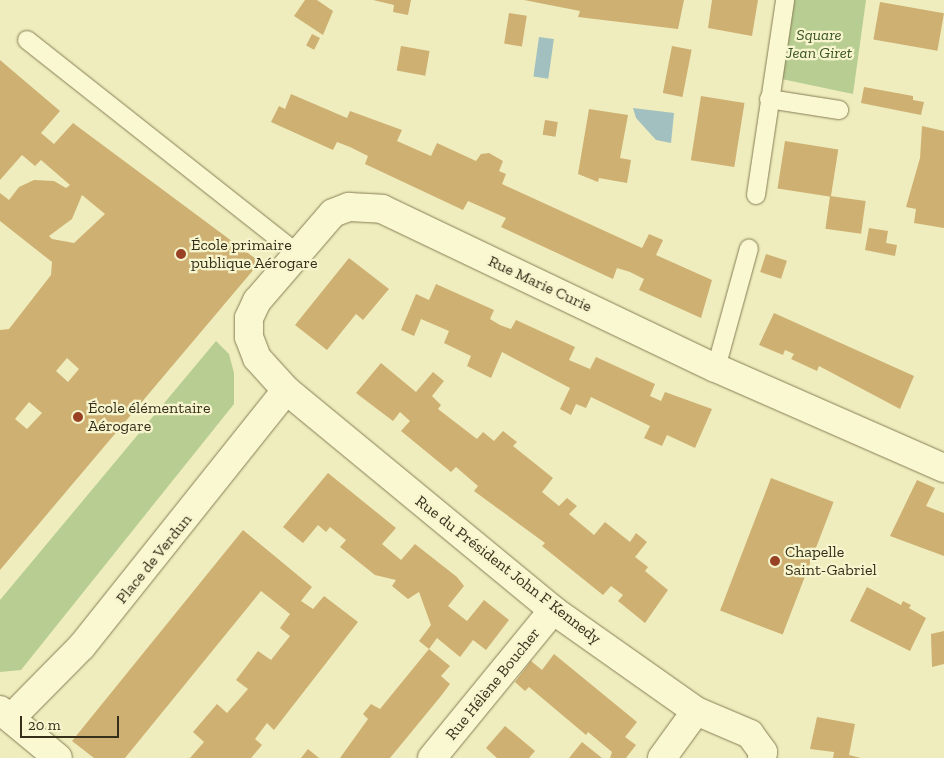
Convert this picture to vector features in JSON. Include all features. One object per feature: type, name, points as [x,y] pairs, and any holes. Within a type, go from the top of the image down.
[{"type":"street","name":"Rue Marie Curie","points":[[286,390],[257,358],[249,337],[249,318],[257,301],[333,213],[349,207],[382,209],[716,368],[894,448],[944,468]]},
{"type":"street","name":"Rue du Président John F Kennedy","points":[[286,390],[553,610],[696,711],[750,734],[763,755]]},
{"type":"street","name":"Place de Verdun","points":[[6,714],[82,646],[286,390]]},
{"type":"street","name":"Rue Hélène Boucher","points":[[432,758],[553,610]]},
{"type":"street","points":[[662,758],[696,711]]},
{"type":"street","points":[[6,714],[58,758]]},
{"type":"lane","points":[[756,195],[785,0]]},
{"type":"lane","points":[[28,40],[297,253]]},
{"type":"lane","points":[[769,99],[839,110]]},
{"type":"lane","points":[[716,368],[749,248]]},
{"type":"green space","name":"Square Jean Giret","points":[[785,0],[866,0],[853,94],[772,77]]},
{"type":"green space","points":[[216,341],[229,354],[234,373],[234,404],[21,670],[0,672],[0,600]]},
{"type":"water","points":[[539,37],[554,39],[548,79],[533,77]]},
{"type":"water","points":[[633,108],[674,113],[671,143],[656,140],[636,118]]},
{"type":"building","points":[[305,0],[317,0],[333,11],[323,35],[294,16]]},
{"type":"building","points":[[373,0],[411,0],[408,15],[393,12],[394,5]]},
{"type":"building","points":[[524,0],[684,0],[678,29],[578,17],[580,11]]},
{"type":"building","points":[[712,0],[758,0],[752,36],[708,28]]},
{"type":"building","points":[[880,2],[944,13],[937,51],[873,39]]},
{"type":"building","points":[[509,13],[527,16],[522,46],[504,44]]},
{"type":"building","points":[[312,34],[320,38],[314,50],[306,46]]},
{"type":"building","points":[[401,46],[430,51],[425,76],[397,71]]},
{"type":"building","points":[[672,46],[692,50],[682,97],[663,93]]},
{"type":"building","points":[[0,60],[60,111],[41,133],[54,144],[73,123],[260,262],[0,570],[0,330],[9,329],[51,275],[52,262],[0,221],[0,193],[9,200],[19,187],[34,180],[54,181],[66,188],[70,185],[41,160],[35,166],[22,155],[0,180]],"holes":[[[82,195],[105,214],[74,243],[52,239],[49,236],[72,219]],[[67,358],[79,369],[68,382],[56,371]],[[29,402],[42,413],[27,429],[15,419]]]},
{"type":"building","points":[[864,87],[913,96],[913,100],[924,102],[921,115],[861,103]]},
{"type":"building","points":[[291,94],[347,118],[350,111],[402,130],[397,141],[431,156],[437,143],[476,161],[481,154],[489,153],[503,161],[499,171],[506,174],[502,184],[642,248],[649,234],[663,240],[656,255],[712,280],[701,318],[639,290],[644,279],[630,272],[617,268],[613,279],[501,227],[506,218],[468,201],[463,210],[365,164],[368,156],[350,147],[337,142],[333,150],[271,122],[279,106],[285,109]]},
{"type":"building","points":[[701,96],[744,103],[734,167],[691,160]]},
{"type":"building","points":[[589,109],[628,115],[620,158],[631,160],[627,183],[599,178],[598,182],[578,174]]},
{"type":"building","points":[[545,120],[558,122],[555,137],[543,135]]},
{"type":"building","points":[[922,126],[944,131],[944,228],[914,223],[916,209],[906,207],[920,158]]},
{"type":"building","points":[[785,141],[838,149],[831,197],[777,188]]},
{"type":"building","points":[[830,196],[866,201],[861,234],[825,229]]},
{"type":"building","points":[[869,228],[888,231],[886,243],[897,245],[895,256],[865,250]]},
{"type":"building","points":[[766,254],[787,261],[781,279],[760,272]]},
{"type":"building","points":[[349,258],[389,289],[363,320],[356,314],[327,350],[295,325]]},
{"type":"building","points":[[436,284],[494,310],[490,319],[500,325],[511,329],[516,320],[575,347],[569,360],[590,369],[596,357],[655,384],[650,396],[661,401],[665,392],[712,409],[695,448],[667,435],[662,446],[644,438],[650,426],[591,397],[586,408],[576,404],[571,415],[560,409],[570,388],[502,352],[491,378],[467,366],[471,356],[444,343],[449,331],[421,319],[414,336],[401,330],[416,294],[429,300]]},
{"type":"building","points":[[774,313],[914,376],[900,409],[819,366],[817,371],[791,359],[794,354],[785,350],[783,355],[759,345]]},
{"type":"building","points":[[381,363],[416,392],[433,372],[444,381],[432,396],[441,405],[438,409],[477,439],[483,432],[494,441],[503,431],[517,442],[513,446],[553,478],[542,492],[559,506],[567,498],[577,506],[569,514],[594,535],[605,522],[630,542],[636,533],[647,542],[635,557],[648,567],[645,571],[668,590],[645,623],[618,601],[623,595],[611,586],[603,595],[542,546],[545,543],[474,491],[478,486],[456,467],[451,472],[401,431],[410,421],[400,412],[393,421],[356,393]]},
{"type":"building","points":[[328,473],[396,528],[382,544],[401,560],[415,544],[457,577],[464,586],[448,606],[467,621],[484,600],[509,620],[486,650],[473,640],[460,657],[437,638],[429,649],[419,641],[431,625],[419,592],[408,599],[392,586],[396,580],[375,575],[340,547],[346,540],[330,527],[326,532],[318,525],[303,543],[283,527]]},
{"type":"building","name":"Chapelle Saint-Gabriel","points":[[771,478],[834,502],[783,635],[720,611]]},
{"type":"building","points":[[917,480],[935,488],[926,506],[944,513],[944,556],[890,536]]},
{"type":"building","points":[[243,530],[312,587],[301,601],[313,609],[324,596],[358,622],[274,730],[267,723],[255,739],[262,745],[251,758],[190,758],[204,742],[193,732],[217,704],[227,713],[248,689],[236,680],[258,651],[271,660],[290,636],[280,628],[290,614],[261,591],[125,758],[94,758],[72,741]]},
{"type":"building","points":[[867,587],[901,605],[903,601],[911,605],[909,608],[926,618],[910,651],[850,621]]},
{"type":"building","points":[[944,631],[944,664],[932,667],[931,634]]},
{"type":"building","points":[[429,649],[450,666],[441,676],[450,684],[441,696],[390,758],[340,758],[368,719],[363,714],[371,704],[380,709]]},
{"type":"building","points":[[554,654],[637,722],[625,737],[636,745],[626,758],[610,758],[612,752],[588,732],[586,735],[529,687],[525,691],[515,682],[531,661],[542,670]]},
{"type":"building","points":[[817,717],[855,724],[849,755],[861,758],[833,758],[834,752],[810,749]]},
{"type":"building","points":[[505,726],[535,751],[529,758],[497,758],[486,748]]},
{"type":"building","points":[[582,742],[602,758],[569,758]]},
{"type":"building","points":[[308,749],[319,758],[301,758]]},
{"type":"place","name":"École primaire publique Aérogare","points":[[181,254]]},
{"type":"place","name":"École élémentaire Aérogare","points":[[78,417]]},
{"type":"place","name":"Chapelle Saint-Gabriel","points":[[775,561]]}]
